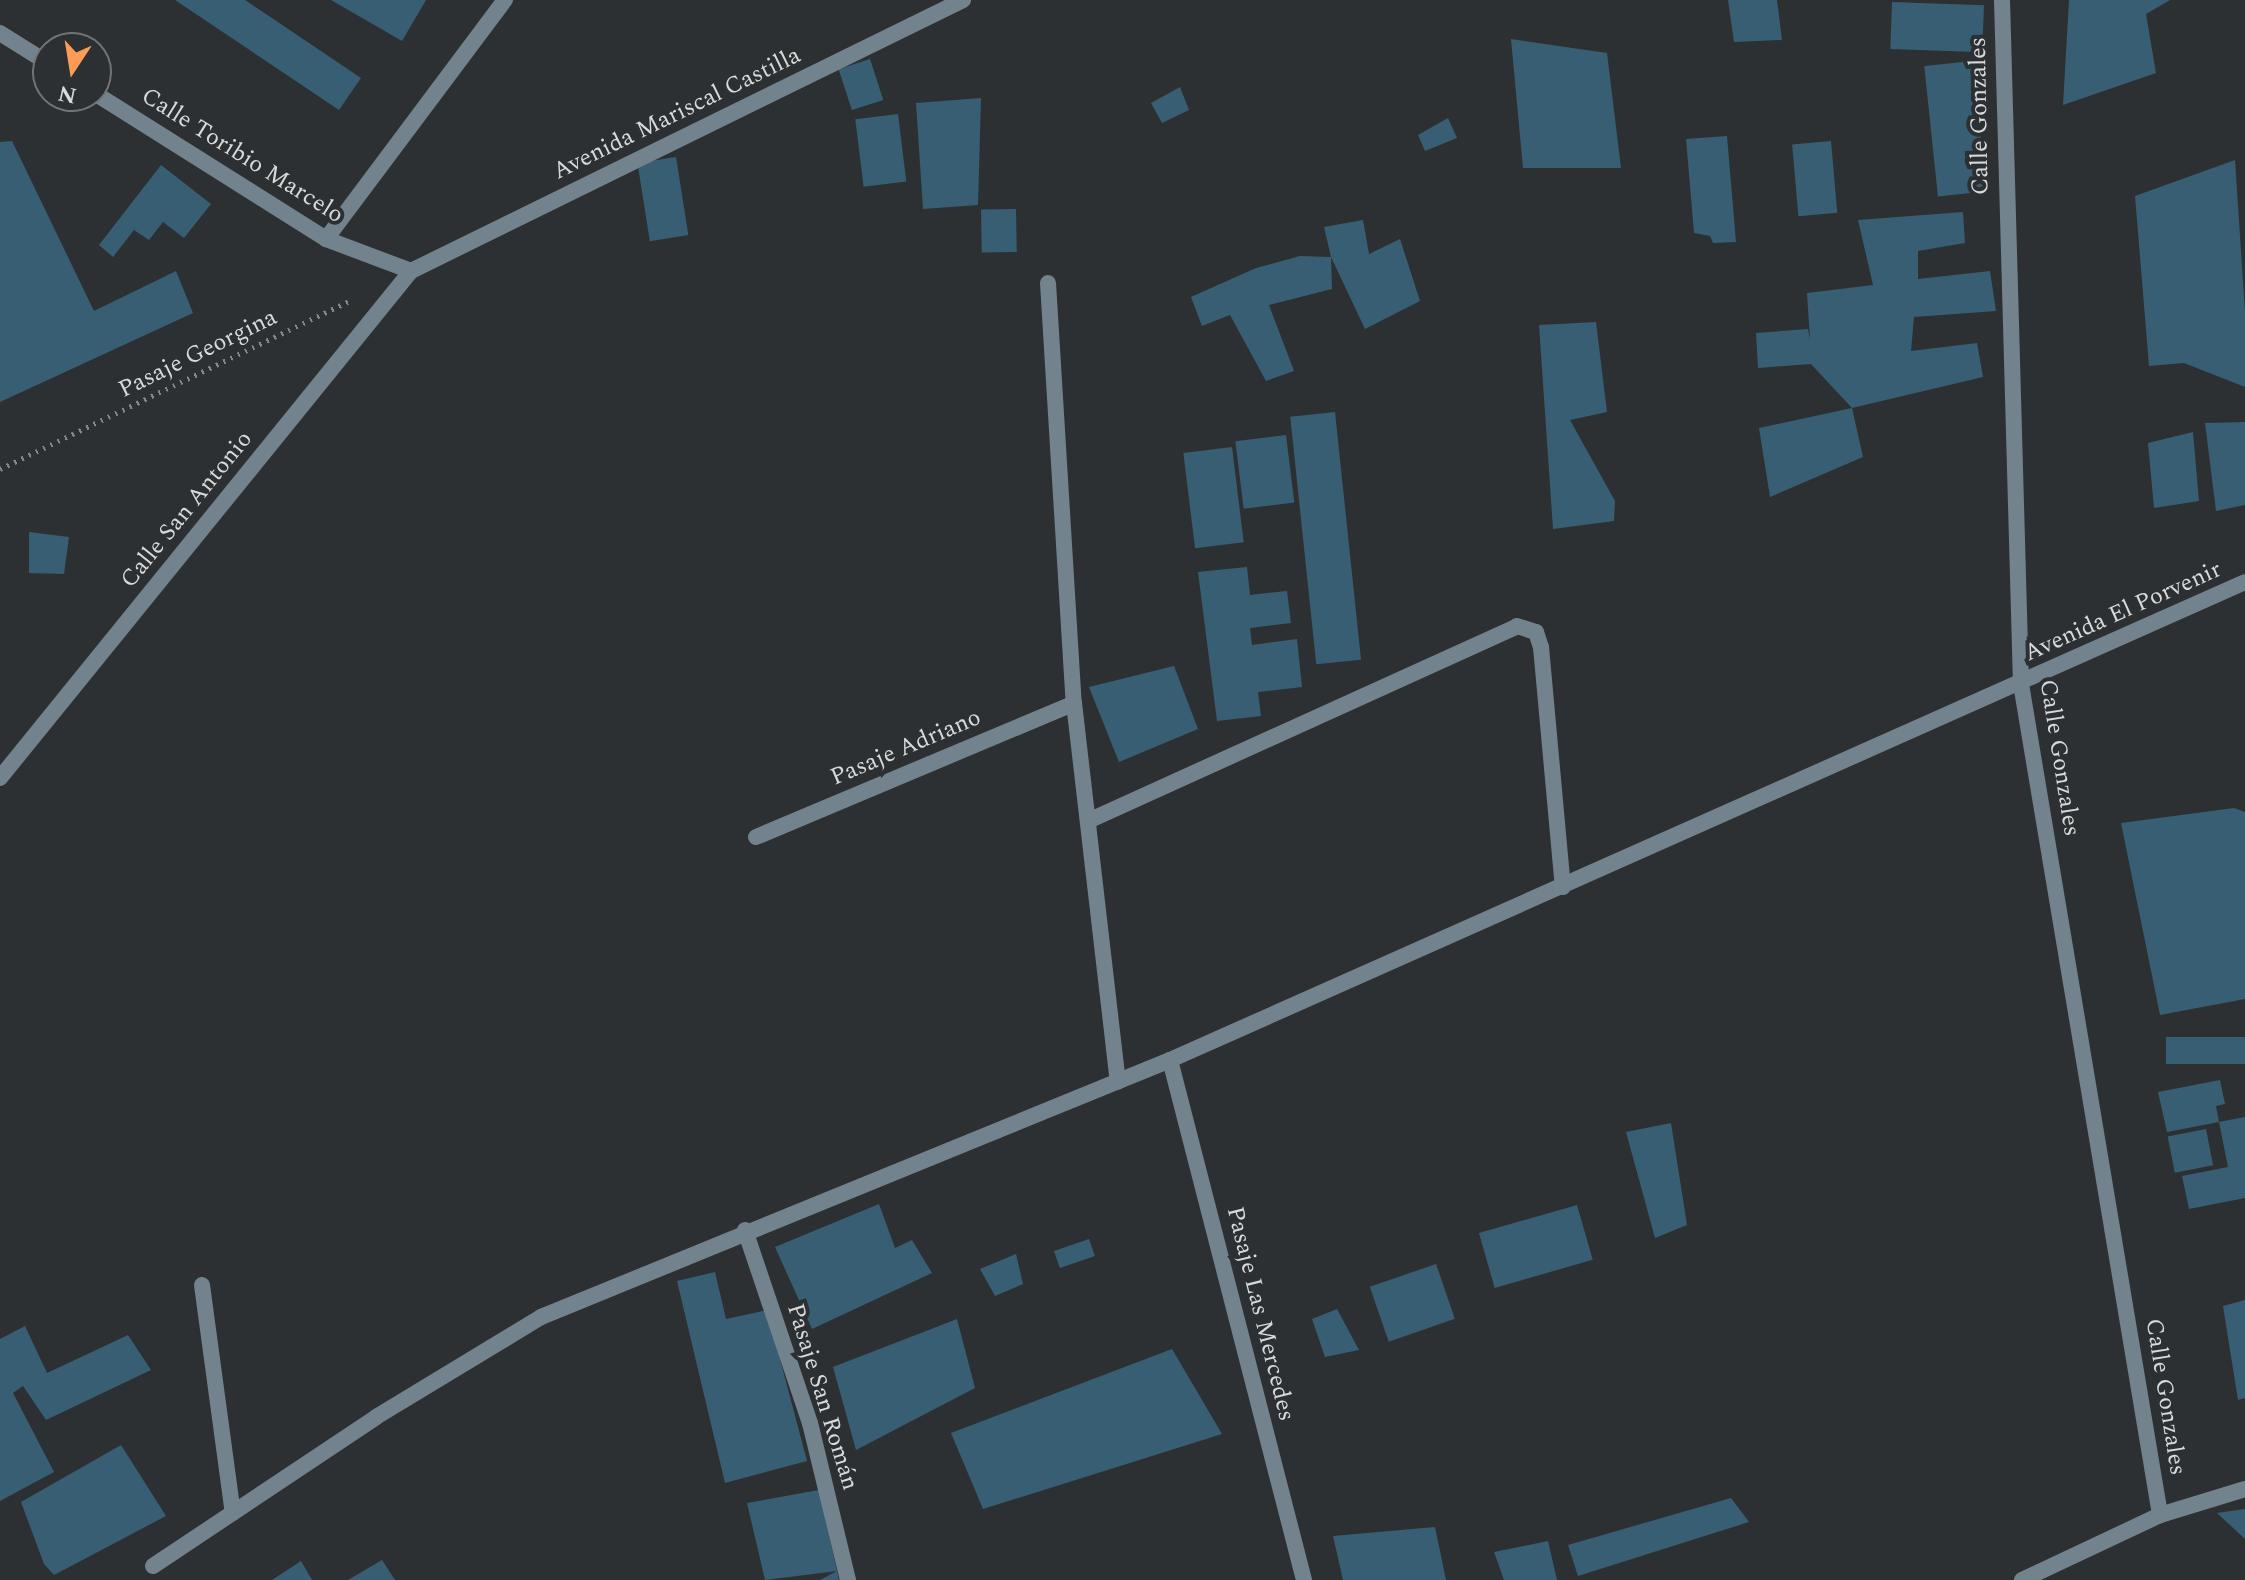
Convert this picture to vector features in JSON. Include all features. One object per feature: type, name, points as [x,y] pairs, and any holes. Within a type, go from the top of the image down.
[{"type":"street","points":[[326,239],[505,0]]},
{"type":"street","name":"Avenida Mariscal Castilla","points":[[411,271],[963,0]]},
{"type":"street","name":"Calle Gonzales","points":[[2002,0],[2021,684],[2160,1515]]},
{"type":"street","points":[[0,33],[32,53]]},
{"type":"street","name":"Calle Toribio Marcelo","points":[[112,104],[326,239],[411,271]]},
{"type":"street","name":"Calle San Antonio","points":[[0,778],[411,271]]},
{"type":"street","points":[[1048,283],[1074,703],[1118,1081]]},
{"type":"street","name":"Avenida El Porvenir","points":[[153,1566],[376,1417],[541,1317],[745,1230],[1170,1060],[2245,582]]},
{"type":"street","points":[[1088,821],[1517,626],[1536,632],[1541,647],[1563,887]]},
{"type":"street","name":"Pasaje Adriano","points":[[756,837],[1074,703]]},
{"type":"street","name":"Pasaje Las Mercedes","points":[[1170,1060],[1304,1580]]},
{"type":"street","name":"Pasaje San Román","points":[[745,1230],[810,1423],[848,1580]]},
{"type":"street","points":[[202,1285],[233,1513]]},
{"type":"street","points":[[2022,1580],[2160,1515],[2245,1489]]},
{"type":"path","name":"Pasaje Georgina","points":[[0,469],[355,298]]},
{"type":"building","points":[[175,0],[245,0],[361,78],[339,110]]},
{"type":"building","points":[[331,0],[426,0],[402,41]]},
{"type":"building","points":[[1728,0],[1777,0],[1782,40],[1734,42]]},
{"type":"building","points":[[2069,0],[2170,0],[2146,14],[2156,73],[2063,105]]},
{"type":"building","points":[[1892,2],[1984,5],[1982,52],[1890,49]]},
{"type":"building","points":[[1511,39],[1607,53],[1621,168],[1523,168]]},
{"type":"building","points":[[870,59],[883,100],[852,110],[839,69]]},
{"type":"building","points":[[1973,61],[1987,191],[1938,196],[1924,66]]},
{"type":"building","points":[[1180,87],[1189,110],[1162,123],[1151,103]]},
{"type":"building","points":[[981,98],[978,205],[923,209],[916,103]]},
{"type":"building","points":[[898,114],[906,181],[864,187],[855,119]]},
{"type":"building","points":[[1448,118],[1457,138],[1425,151],[1418,135]]},
{"type":"building","points":[[1727,136],[1736,242],[1713,243],[1710,236],[1694,233],[1686,139]]},
{"type":"building","points":[[12,141],[94,311],[176,271],[193,313],[0,402],[0,142]]},
{"type":"building","points":[[1831,141],[1837,213],[1798,216],[1792,144]]},
{"type":"building","points":[[676,157],[688,235],[650,241],[637,163]]},
{"type":"building","points":[[2235,160],[2245,312],[2245,387],[2184,363],[2149,366],[2135,196]]},
{"type":"building","points":[[161,165],[211,204],[184,238],[163,222],[149,240],[134,230],[113,257],[99,245]]},
{"type":"building","points":[[1016,209],[1017,252],[982,253],[981,210]]},
{"type":"building","points":[[1963,212],[1965,243],[1918,251],[1918,279],[1990,271],[1996,311],[1914,317],[1911,351],[1977,343],[1983,377],[1852,408],[1811,364],[1758,368],[1756,333],[1808,329],[1810,340],[1807,293],[1873,285],[1858,220]]},
{"type":"building","points":[[1363,220],[1369,254],[1400,239],[1420,301],[1365,329],[1331,257],[1324,227]]},
{"type":"building","points":[[1300,256],[1331,257],[1332,289],[1269,305],[1294,371],[1266,381],[1230,315],[1202,326],[1191,297],[1256,268]]},
{"type":"building","points":[[1596,322],[1607,412],[1570,420],[1615,501],[1614,521],[1553,529],[1539,325]]},
{"type":"building","points":[[1852,408],[1863,457],[1770,497],[1759,428]]},
{"type":"building","points":[[1335,412],[1361,660],[1316,664],[1290,417]]},
{"type":"building","points":[[2245,422],[2245,505],[2216,511],[2205,423]]},
{"type":"building","points":[[2193,432],[2199,501],[2154,508],[2148,443]]},
{"type":"building","points":[[1286,435],[1294,502],[1244,509],[1235,441]]},
{"type":"building","points":[[1232,447],[1244,542],[1195,548],[1183,453]]},
{"type":"building","points":[[29,532],[69,537],[64,574],[29,573]]},
{"type":"building","points":[[1247,567],[1250,595],[1287,591],[1291,623],[1250,628],[1252,645],[1297,639],[1302,687],[1258,692],[1261,716],[1217,721],[1198,572]]},
{"type":"building","points":[[1174,666],[1198,729],[1119,762],[1089,687]]},
{"type":"building","points":[[2234,808],[2245,812],[2245,999],[2160,1015],[2121,823]]},
{"type":"building","points":[[2166,1037],[2245,1037],[2245,1064],[2166,1064]]},
{"type":"building","points":[[2220,1080],[2225,1104],[2216,1106],[2219,1122],[2167,1132],[2158,1092]]},
{"type":"building","points":[[2245,1117],[2245,1198],[2189,1209],[2182,1176],[2228,1167],[2219,1122]]},
{"type":"building","points":[[1671,1123],[1687,1225],[1655,1238],[1626,1132]]},
{"type":"building","points":[[2206,1129],[2213,1165],[2175,1173],[2168,1136]]},
{"type":"building","points":[[879,1204],[895,1248],[912,1240],[932,1273],[812,1329],[775,1247]]},
{"type":"building","points":[[1577,1205],[1593,1260],[1495,1288],[1479,1233]]},
{"type":"building","points":[[1089,1239],[1095,1256],[1060,1268],[1054,1251]]},
{"type":"building","points":[[1016,1254],[1023,1284],[995,1296],[980,1269]]},
{"type":"building","points":[[1436,1264],[1455,1319],[1389,1342],[1370,1287]]},
{"type":"building","points":[[715,1272],[726,1319],[767,1310],[807,1461],[725,1483],[677,1281]]},
{"type":"building","points":[[2245,1300],[2245,1398],[2238,1400],[2223,1306]]},
{"type":"building","points":[[1337,1309],[1359,1350],[1325,1357],[1312,1319]]},
{"type":"building","points":[[957,1319],[975,1388],[856,1450],[833,1367]]},
{"type":"building","points":[[25,1326],[47,1373],[128,1335],[151,1370],[46,1420],[23,1386],[13,1393],[54,1472],[0,1501],[0,1339]]},
{"type":"building","points":[[1172,1349],[1222,1434],[983,1509],[951,1433]]},
{"type":"building","points":[[121,1445],[166,1516],[54,1575],[44,1564],[21,1502]]},
{"type":"building","points":[[819,1490],[837,1571],[765,1580],[747,1503]]},
{"type":"building","points":[[1731,1498],[1749,1522],[1578,1576],[1568,1545]]},
{"type":"building","points":[[2245,1509],[2245,1539],[2217,1513]]},
{"type":"building","points":[[1435,1527],[1446,1580],[1343,1580],[1333,1536]]},
{"type":"building","points":[[1548,1541],[1557,1580],[1504,1580],[1494,1552]]},
{"type":"building","points":[[382,1560],[395,1580],[348,1580]]},
{"type":"building","points":[[301,1561],[312,1580],[272,1580]]},
{"type":"building","points":[[837,1571],[839,1580],[820,1580]]}]
